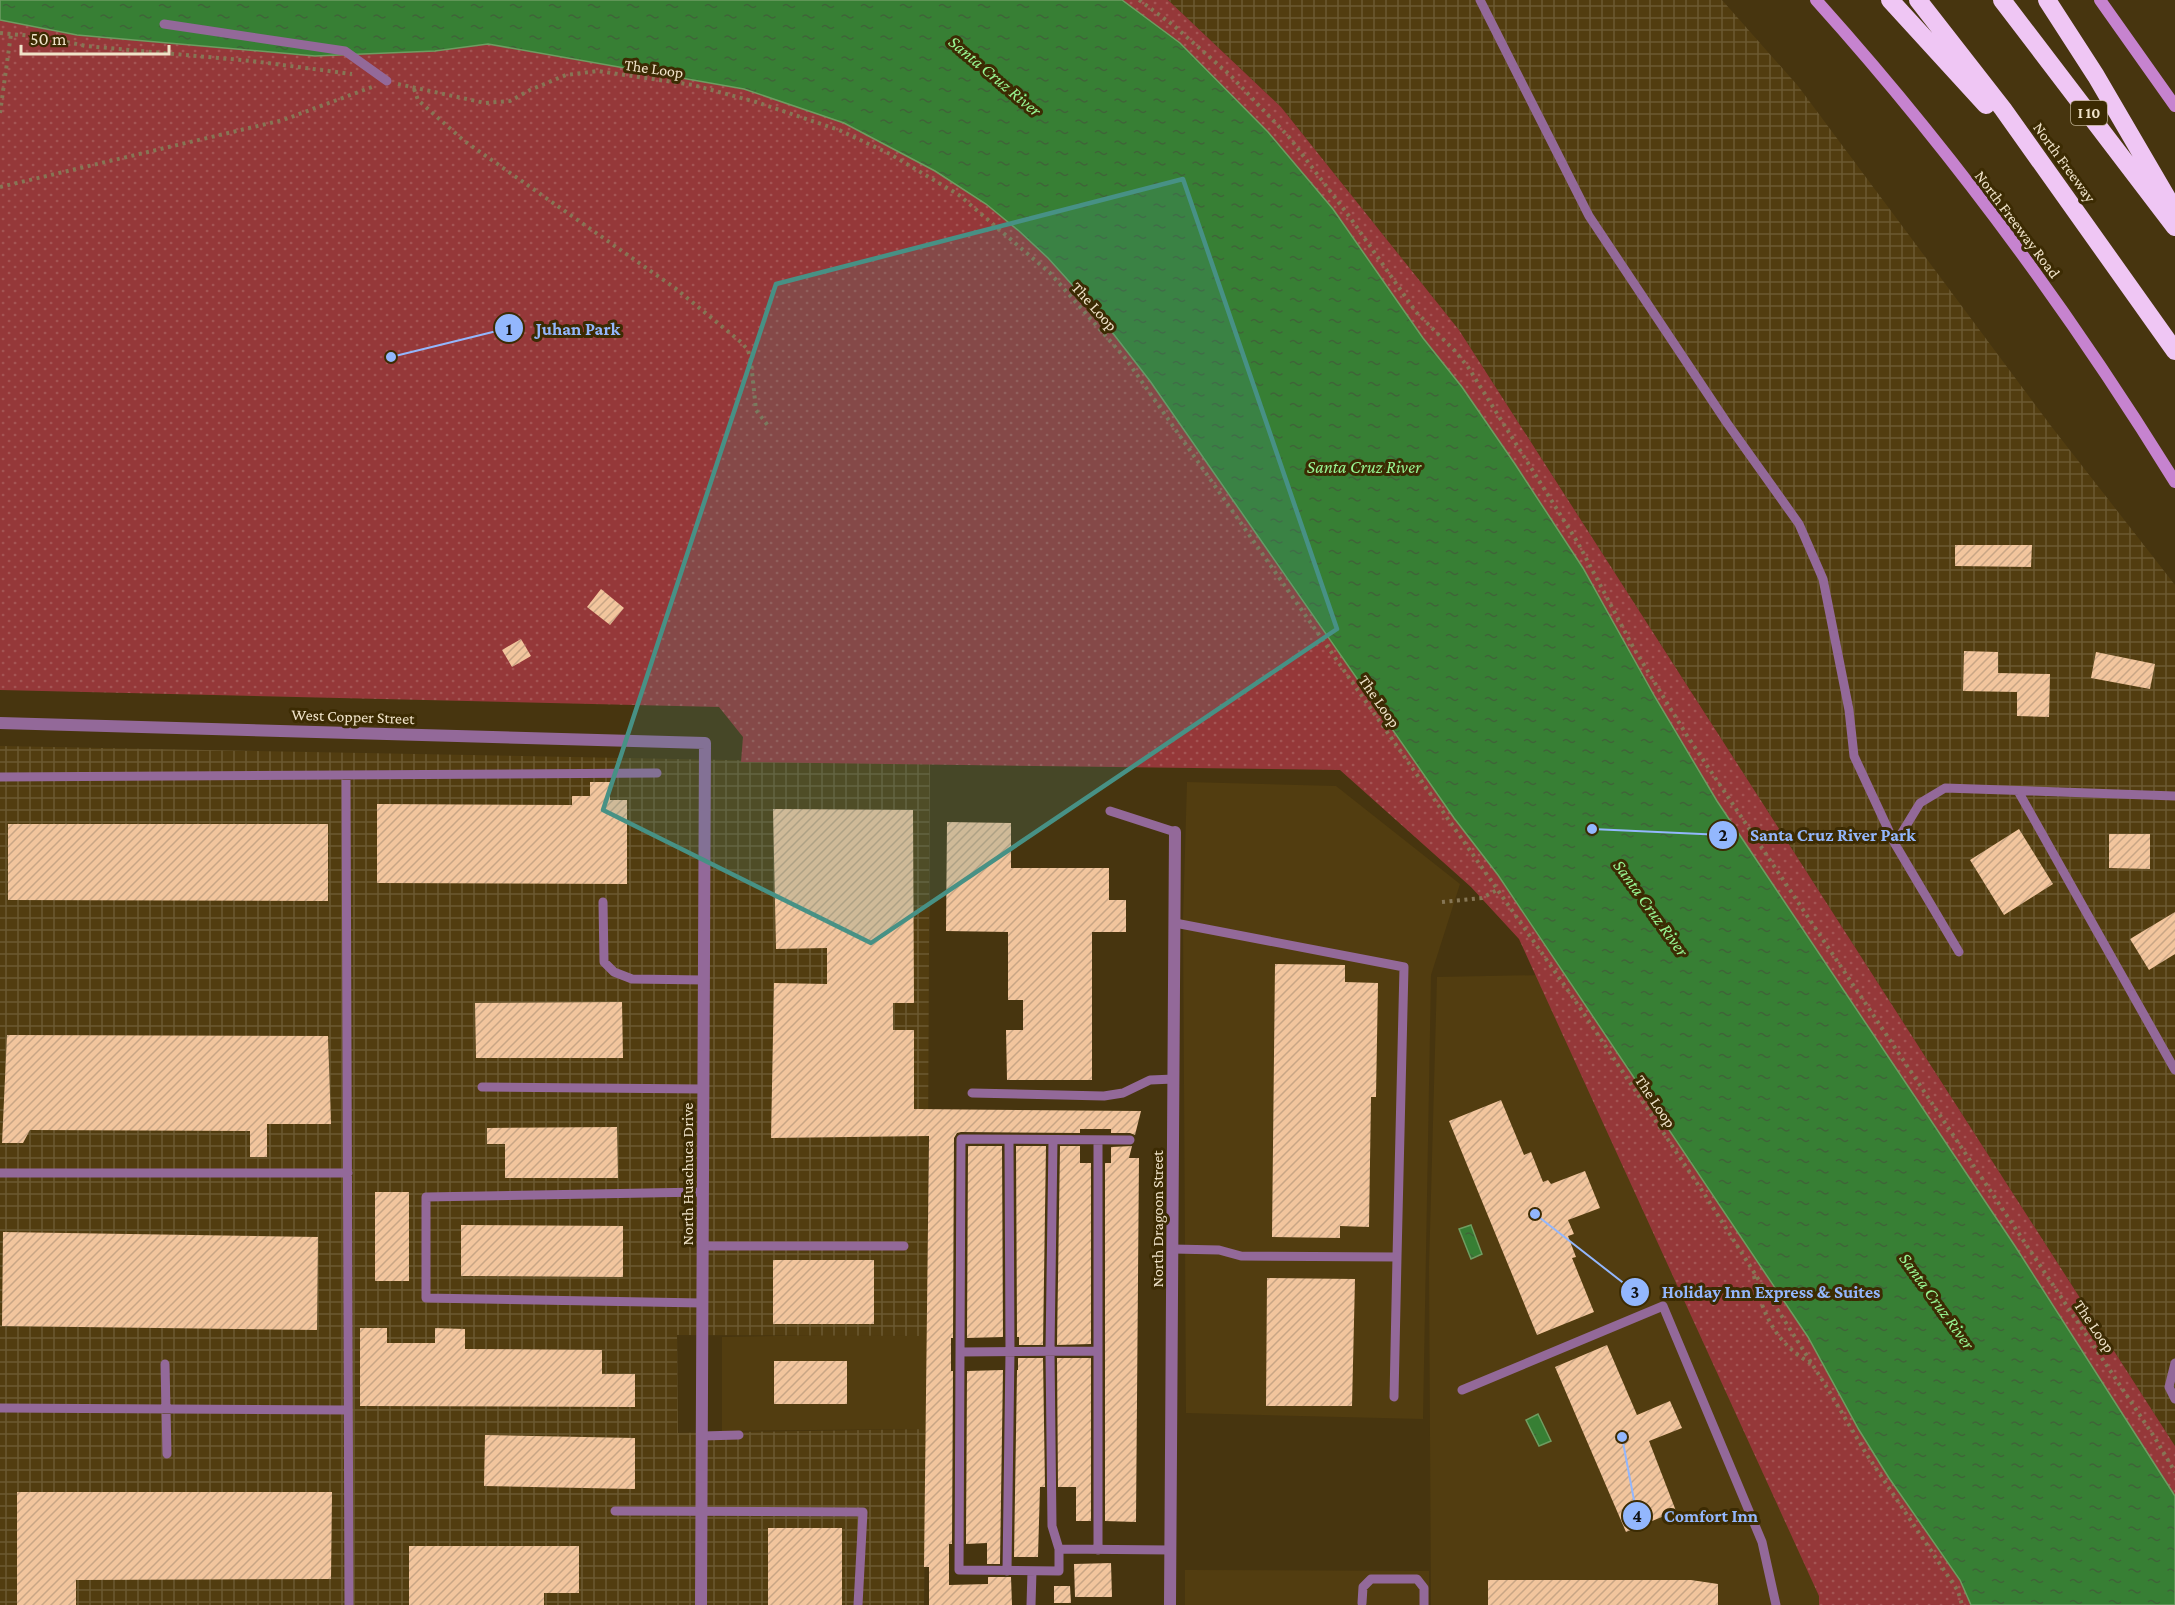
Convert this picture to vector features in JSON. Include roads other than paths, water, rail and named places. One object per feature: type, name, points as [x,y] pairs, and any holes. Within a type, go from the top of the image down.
[{"type":"highway","points":[[1890,0],[2056,183]]},
{"type":"highway","name":"North Freeway","points":[[1918,0],[2003,109],[2175,351]]},
{"type":"highway","name":"I 10","points":[[2002,0],[2175,227]]},
{"type":"highway","points":[[2046,0],[2101,86],[2175,212]]},
{"type":"main road","name":"North Freeway Road","points":[[1816,0],[1925,128],[2016,247],[2072,323],[2175,482]]},
{"type":"main road","points":[[2100,0],[2175,106]]},
{"type":"street","name":"West Copper Street","points":[[0,723],[705,742]]},
{"type":"street","name":"North Huachuca Drive","points":[[701,1605],[705,742]]},
{"type":"street","name":"North Dragoon Street","points":[[1170,1605],[1176,832]]},
{"type":"lane","points":[[1480,0],[1589,216],[1727,423],[1799,524],[1824,579],[1849,710],[1854,756],[1895,844],[1959,952]]},
{"type":"lane","points":[[164,24],[345,51],[387,81]]},
{"type":"lane","points":[[0,777],[657,773]]},
{"type":"lane","points":[[346,775],[349,1605]]},
{"type":"lane","points":[[1895,844],[1920,803],[1945,788],[2175,796]]},
{"type":"lane","points":[[2018,791],[2175,1070]]},
{"type":"lane","points":[[1110,811],[1176,832]]},
{"type":"lane","points":[[603,902],[604,962],[614,972],[632,979],[704,980]]},
{"type":"lane","points":[[1175,923],[1404,967],[1394,1397]]},
{"type":"lane","points":[[972,1093],[1104,1096],[1123,1093],[1150,1080],[1174,1079]]},
{"type":"lane","points":[[482,1087],[704,1089]]},
{"type":"lane","points":[[1053,1140],[1050,1351],[1052,1526],[1059,1549],[1059,1571],[958,1570],[961,1139],[1130,1140]]},
{"type":"lane","points":[[1007,1571],[1010,1352],[1009,1140]]},
{"type":"lane","points":[[1098,1140],[1098,1550]]},
{"type":"lane","points":[[0,1173],[348,1173]]},
{"type":"lane","points":[[702,1303],[426,1298],[426,1197],[703,1192]]},
{"type":"lane","points":[[703,1246],[904,1246]]},
{"type":"lane","points":[[1173,1248],[1219,1251],[1241,1256],[1397,1257]]},
{"type":"lane","points":[[1462,1390],[1663,1306],[1762,1542],[1776,1605]]},
{"type":"lane","points":[[960,1352],[1098,1351]]},
{"type":"lane","points":[[2175,1363],[2169,1388],[2175,1399]]},
{"type":"lane","points":[[165,1364],[167,1454]]},
{"type":"lane","points":[[0,1408],[348,1410]]},
{"type":"lane","points":[[702,1436],[739,1435]]},
{"type":"lane","points":[[615,1511],[863,1512],[858,1605]]},
{"type":"lane","points":[[1059,1549],[1171,1550]]},
{"type":"lane","points":[[1031,1605],[1032,1571]]},
{"type":"lane","points":[[1362,1603],[1363,1587],[1371,1578],[1417,1579],[1424,1588],[1424,1605]]},
{"type":"water","name":"Santa Cruz River","points":[[0,0],[1122,0],[1180,43],[1268,132],[1333,209],[1515,464],[1583,568],[1655,697],[1717,801],[2015,1246],[2175,1496],[2175,1605],[1971,1605],[1960,1580],[1889,1478],[1859,1430],[1808,1337],[1498,875],[1454,818],[1150,381],[1094,309],[1048,258],[986,204],[935,171],[844,123],[744,89],[488,44],[435,51],[315,56],[77,35],[0,20]]},
{"type":"water","points":[[1471,1225],[1482,1254],[1471,1259],[1459,1229]]},
{"type":"water","points":[[1538,1414],[1551,1441],[1539,1446],[1526,1420]]},
{"type":"place","name":"Juhan Park","points":[[391,357]]},
{"type":"place","name":"Santa Cruz River Park","points":[[1592,829]]},
{"type":"place","name":"Holiday Inn Express & Suites","points":[[1535,1214]]},
{"type":"place","name":"Comfort Inn","points":[[1622,1437]]}]
